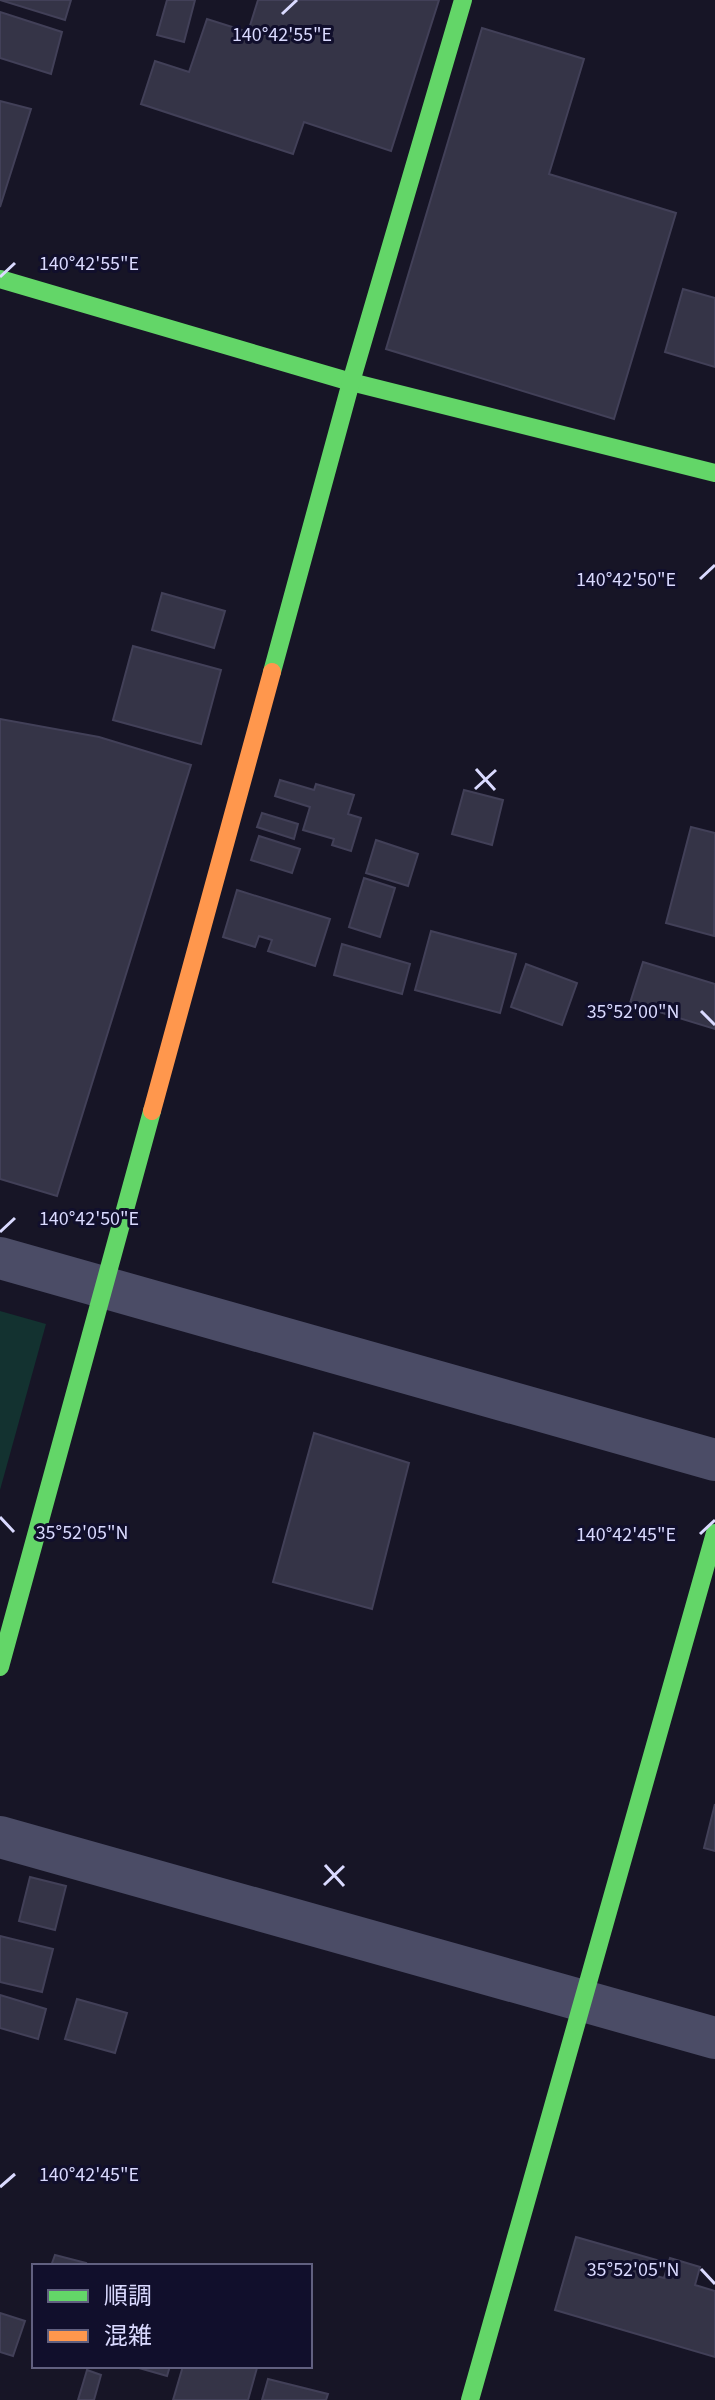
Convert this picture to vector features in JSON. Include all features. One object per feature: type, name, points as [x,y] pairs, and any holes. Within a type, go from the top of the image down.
[{"type":"street","points":[[0,1667],[351,382],[463,0]]},
{"type":"street","points":[[0,279],[351,382],[715,473]]},
{"type":"street","points":[[0,1258],[715,1460]]},
{"type":"street","points":[[470,2400],[715,1533]]},
{"type":"street","points":[[0,1837],[715,2038]]},
{"type":"green space","points":[[0,1311],[46,1324],[0,1490]]},
{"type":"building","points":[[0,0],[71,0],[65,20]]},
{"type":"building","points":[[167,0],[195,0],[184,42],[157,35]]},
{"type":"building","points":[[258,0],[439,0],[391,151],[304,122],[293,154],[141,104],[155,61],[189,72],[207,19],[248,32]]},
{"type":"building","points":[[0,12],[62,32],[51,74],[0,58]]},
{"type":"building","points":[[482,28],[584,59],[549,174],[676,213],[614,419],[386,349]]},
{"type":"building","points":[[0,101],[31,109],[0,207]]},
{"type":"building","points":[[683,289],[715,298],[715,367],[665,352]]},
{"type":"building","points":[[162,593],[225,611],[214,648],[152,630]]},
{"type":"building","points":[[133,646],[221,670],[201,744],[113,720]]},
{"type":"building","points":[[0,719],[99,737],[191,765],[57,1196],[0,1179]]},
{"type":"building","points":[[280,780],[314,790],[316,784],[354,795],[348,814],[361,818],[351,851],[332,845],[334,839],[303,830],[310,807],[275,796]]},
{"type":"building","points":[[464,790],[503,800],[492,845],[452,834]]},
{"type":"building","points":[[262,813],[298,824],[294,839],[257,827]]},
{"type":"building","points":[[691,827],[715,833],[714,936],[666,923]]},
{"type":"building","points":[[259,836],[300,849],[292,873],[251,860]]},
{"type":"building","points":[[376,840],[418,854],[408,886],[366,873]]},
{"type":"building","points":[[364,878],[395,888],[380,937],[349,927]]},
{"type":"building","points":[[237,890],[330,919],[315,966],[268,951],[272,940],[259,936],[255,947],[223,937]]},
{"type":"building","points":[[431,931],[516,954],[500,1013],[415,990]]},
{"type":"building","points":[[342,944],[410,964],[402,994],[334,975]]},
{"type":"building","points":[[643,962],[715,984],[715,1029],[630,1003]]},
{"type":"building","points":[[526,964],[577,983],[562,1025],[511,1007]]},
{"type":"building","points":[[314,1433],[409,1463],[372,1609],[273,1582]]},
{"type":"building","points":[[715,1804],[715,1851],[704,1848]]},
{"type":"building","points":[[30,1877],[66,1886],[55,1930],[19,1921]]},
{"type":"building","points":[[0,1936],[53,1949],[42,1992],[0,1982]]},
{"type":"building","points":[[0,1995],[46,2009],[38,2039],[0,2028]]},
{"type":"building","points":[[77,1999],[127,2013],[115,2053],[65,2039]]},
{"type":"building","points":[[576,2237],[660,2261],[656,2276],[664,2278],[670,2258],[700,2267],[695,2285],[715,2291],[715,2357],[555,2310]]},
{"type":"building","points":[[55,2255],[86,2263],[86,2264],[52,2264]]},
{"type":"building","points":[[0,2313],[25,2321],[13,2356],[0,2352]]},
{"type":"building","points":[[139,2368],[169,2368],[167,2376]]},
{"type":"building","points":[[182,2368],[257,2368],[248,2400],[173,2400]]},
{"type":"building","points":[[87,2370],[101,2375],[94,2400],[78,2400]]},
{"type":"building","points":[[268,2379],[328,2394],[326,2400],[262,2400]]},
{"type":"traffic: fast","points":[[272,672],[351,382],[463,0]]},
{"type":"traffic: fast","points":[[0,279],[351,382],[715,473]]},
{"type":"traffic: fast","points":[[0,1667],[152,1111]]},
{"type":"traffic: fast","points":[[470,2400],[715,1533]]},
{"type":"traffic: slow","points":[[152,1111],[272,672]]}]
